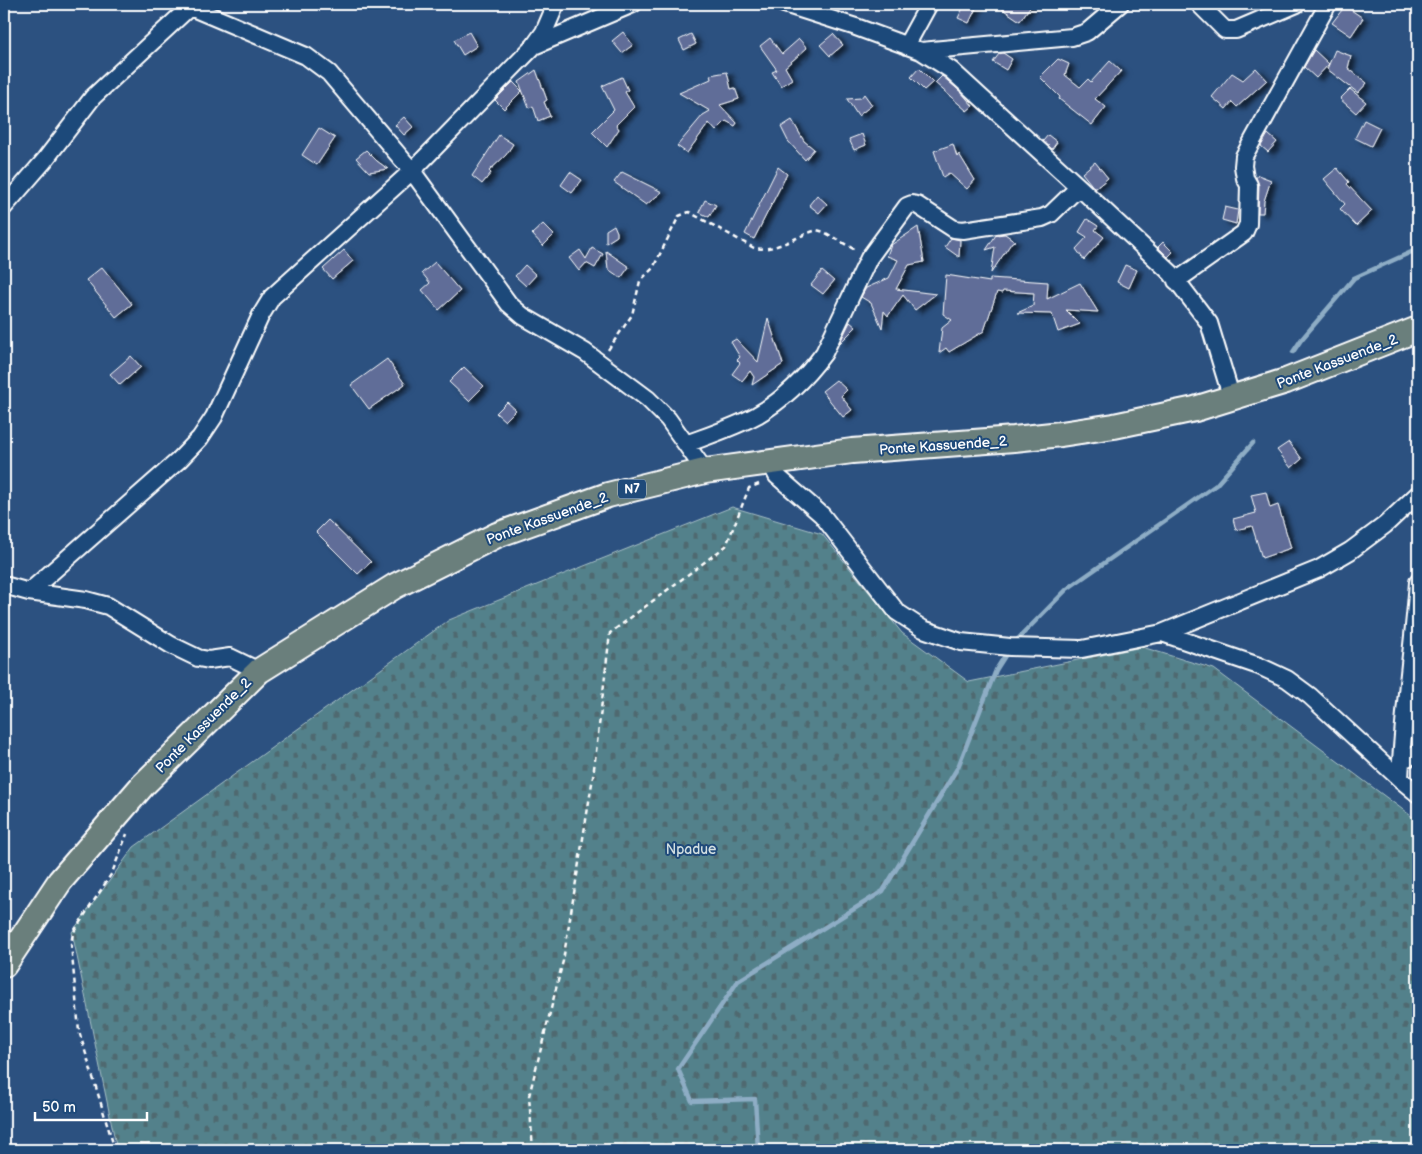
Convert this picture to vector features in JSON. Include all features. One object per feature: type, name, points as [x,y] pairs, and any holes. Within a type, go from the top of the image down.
[{"type":"highway","name":"Ponte Kassuende_2","points":[[4,965],[60,881],[143,785],[259,671],[394,586],[497,534],[608,495],[705,471],[773,469],[852,451],[1061,434],[1114,426],[1195,409],[1286,381],[1418,329]]},
{"type":"street","points":[[29,592],[179,460],[200,438],[214,417],[261,315],[272,297],[412,171],[534,46],[544,32],[556,4]]},
{"type":"street","points":[[534,46],[633,4]]},
{"type":"street","points":[[784,4],[914,48],[951,70],[1171,273],[1209,323],[1232,399]]},
{"type":"street","points":[[914,48],[929,4]]},
{"type":"street","points":[[914,48],[1072,37],[1087,32],[1120,4]]},
{"type":"street","points":[[1200,4],[1225,30],[1229,31],[1236,30],[1297,4]]},
{"type":"street","points":[[1176,281],[1244,233],[1248,224],[1249,185],[1243,166],[1244,156],[1328,4]]},
{"type":"street","points":[[4,207],[44,161],[93,97],[188,5],[306,56],[318,64],[329,74],[412,171],[509,304],[523,316],[585,352],[659,409],[705,471]]},
{"type":"street","points":[[686,444],[758,414],[798,383],[824,352],[869,258],[907,206],[912,204],[918,205],[954,229],[963,230],[1042,218],[1051,214],[1079,187]]},
{"type":"street","points":[[773,469],[822,515],[897,612],[923,629],[961,642],[1010,647],[1082,649],[1162,633],[1319,570],[1350,551],[1385,525],[1418,494]]},
{"type":"street","points":[[1400,779],[1407,688],[1416,644],[1418,582]]},
{"type":"street","points":[[4,584],[29,592],[86,600],[108,606],[171,645],[198,658],[209,660],[230,657],[259,671]]},
{"type":"street","points":[[1162,633],[1259,666],[1286,679],[1310,696],[1418,794]]},
{"type":"street","points":[[1401,760],[1418,754]]},
{"type":"path","points":[[598,362],[632,315],[640,281],[653,268],[679,216],[683,214],[689,212],[754,248],[762,250],[772,248],[817,230],[824,232],[869,258]]},
{"type":"path","points":[[533,1150],[529,1096],[563,961],[593,777],[610,633],[726,546],[749,488],[773,469]]},
{"type":"path","points":[[114,1150],[79,1031],[71,944],[73,933],[112,873],[129,828]]},
{"type":"green space","name":"Npadue","points":[[732,507],[822,534],[902,633],[969,682],[1142,647],[1214,669],[1418,821],[1418,1150],[117,1150],[72,932],[134,847],[449,620]]},
{"type":"building","points":[[965,4],[978,4],[969,23],[958,18]]},
{"type":"building","points":[[995,4],[1032,4],[1020,21]]},
{"type":"building","points":[[1345,6],[1363,18],[1351,36],[1332,23]]},
{"type":"building","points":[[469,32],[477,46],[463,55],[454,40]]},
{"type":"building","points":[[623,32],[633,45],[622,53],[612,41]]},
{"type":"building","points":[[691,34],[696,44],[684,50],[679,40]]},
{"type":"building","points":[[833,34],[843,45],[830,56],[820,45]]},
{"type":"building","points":[[770,38],[782,54],[799,39],[807,48],[785,67],[792,79],[781,86],[772,72],[777,70],[760,46]]},
{"type":"building","points":[[1314,50],[1329,64],[1316,78],[1304,67]]},
{"type":"building","points":[[1335,50],[1351,56],[1348,68],[1367,83],[1358,93],[1327,69]]},
{"type":"building","points":[[1003,53],[1012,59],[1006,70],[993,62],[999,54]]},
{"type":"building","points":[[1058,59],[1069,64],[1065,75],[1080,87],[1088,79],[1091,82],[1110,61],[1121,71],[1095,99],[1106,107],[1092,125],[1059,99],[1060,97],[1040,77]]},
{"type":"building","points":[[919,68],[933,82],[924,90],[911,77]]},
{"type":"building","points":[[1256,68],[1267,80],[1237,107],[1232,102],[1226,109],[1212,97],[1232,73],[1243,80]]},
{"type":"building","points":[[536,70],[547,100],[544,102],[550,116],[538,121],[533,106],[529,108],[519,82]]},
{"type":"building","points":[[727,72],[731,89],[735,88],[739,99],[720,105],[737,123],[735,126],[726,121],[716,131],[709,123],[687,153],[677,146],[703,115],[710,111],[679,93],[711,79],[710,75]]},
{"type":"building","points":[[942,76],[961,92],[973,106],[967,111],[935,83]]},
{"type":"building","points":[[622,77],[628,90],[625,92],[634,107],[616,125],[619,129],[607,147],[592,132],[614,110],[602,86]]},
{"type":"building","points":[[513,82],[522,91],[504,109],[495,100]]},
{"type":"building","points":[[1350,89],[1366,102],[1356,113],[1340,99]]},
{"type":"building","points":[[864,94],[872,105],[858,116],[847,99],[861,98]]},
{"type":"building","points":[[404,117],[413,127],[404,135],[395,125]]},
{"type":"building","points":[[792,120],[804,141],[814,149],[805,160],[788,141],[781,127]]},
{"type":"building","points":[[1364,120],[1380,128],[1371,146],[1355,138]]},
{"type":"building","points":[[319,128],[335,138],[317,165],[302,155]]},
{"type":"building","points":[[862,134],[866,145],[854,150],[849,139]]},
{"type":"building","points":[[1268,134],[1277,142],[1268,152],[1261,146]]},
{"type":"building","points":[[499,135],[513,144],[506,155],[489,171],[491,173],[482,184],[472,176]]},
{"type":"building","points":[[1048,135],[1057,142],[1052,149],[1043,141]]},
{"type":"building","points":[[953,144],[957,157],[959,154],[975,180],[967,189],[949,173],[943,177],[934,151]]},
{"type":"building","points":[[366,150],[388,169],[369,172],[356,158]]},
{"type":"building","points":[[1095,162],[1108,178],[1095,189],[1082,173]]},
{"type":"building","points":[[778,167],[787,174],[754,239],[745,234]]},
{"type":"building","points":[[1337,168],[1349,182],[1347,184],[1372,211],[1356,226],[1340,209],[1345,204],[1324,179]]},
{"type":"building","points":[[570,172],[582,180],[572,193],[561,185]]},
{"type":"building","points":[[622,172],[662,192],[646,205],[614,182]]},
{"type":"building","points":[[1258,175],[1271,180],[1264,201],[1263,213],[1258,213],[1259,185],[1256,178]]},
{"type":"building","points":[[817,195],[827,204],[819,213],[809,205]]},
{"type":"building","points":[[705,200],[716,205],[709,217],[699,212]]},
{"type":"building","points":[[1225,207],[1238,210],[1236,224],[1222,220]]},
{"type":"building","points":[[1087,219],[1098,226],[1095,230],[1104,237],[1084,260],[1076,249],[1087,237],[1079,232]]},
{"type":"building","points":[[543,224],[554,235],[543,246],[532,234]]},
{"type":"building","points":[[614,225],[617,236],[606,243],[606,230]]},
{"type":"building","points":[[918,227],[924,262],[909,265],[896,289],[936,294],[915,310],[903,295],[888,316],[884,311],[882,328],[871,303],[861,297],[866,288],[889,278],[898,260],[887,256],[891,245]]},
{"type":"building","points":[[1005,234],[1015,241],[1012,242],[991,273],[995,247],[986,250],[996,235]]},
{"type":"building","points":[[951,238],[960,240],[959,257],[945,247]]},
{"type":"building","points":[[1163,242],[1173,252],[1168,257],[1158,247]]},
{"type":"building","points":[[592,248],[603,254],[595,268],[586,263],[579,271],[569,258],[580,250],[586,259]]},
{"type":"building","points":[[344,250],[353,261],[332,279],[323,269]]},
{"type":"building","points":[[606,251],[629,267],[621,278],[608,269]]},
{"type":"building","points":[[435,262],[460,291],[439,310],[422,290],[430,283],[422,273]]},
{"type":"building","points":[[525,265],[536,275],[526,286],[515,276]]},
{"type":"building","points":[[1125,265],[1137,270],[1129,288],[1117,282]]},
{"type":"building","points":[[102,267],[132,304],[116,317],[86,280]]},
{"type":"building","points":[[822,271],[834,281],[823,294],[811,285]]},
{"type":"building","points":[[946,275],[990,282],[990,278],[1048,282],[1047,299],[1080,283],[1098,312],[1066,310],[1080,324],[1058,332],[1052,314],[1017,313],[1033,306],[1034,293],[997,292],[984,331],[949,352],[946,348],[939,353],[942,328],[952,320],[943,314]]},
{"type":"building","points":[[768,318],[783,364],[752,385],[754,377],[750,371],[742,381],[732,374],[740,363],[737,360],[740,357],[731,342],[736,339],[758,362]]},
{"type":"building","points":[[850,322],[856,327],[839,344]]},
{"type":"building","points":[[131,356],[141,367],[120,385],[110,374]]},
{"type":"building","points":[[387,359],[405,384],[369,409],[351,385]]},
{"type":"building","points":[[464,367],[484,386],[469,401],[449,382]]},
{"type":"building","points":[[836,380],[847,390],[841,396],[852,410],[843,417],[822,391]]},
{"type":"building","points":[[507,402],[516,410],[505,421],[496,413]]},
{"type":"building","points":[[1289,442],[1302,459],[1291,468],[1277,450]]},
{"type":"building","points":[[1266,492],[1270,508],[1278,505],[1291,548],[1262,558],[1252,526],[1236,530],[1233,519],[1256,513],[1251,495]]},
{"type":"building","points":[[328,520],[371,562],[358,574],[316,532]]},
{"type":"waterway","points":[[1293,352],[1354,278],[1418,249]]},
{"type":"waterway","points":[[1014,643],[1067,589],[1216,485],[1253,443]]},
{"type":"waterway","points":[[758,1150],[755,1099],[692,1101],[678,1069],[738,981],[883,891],[958,767],[996,670],[1008,651]]}]
